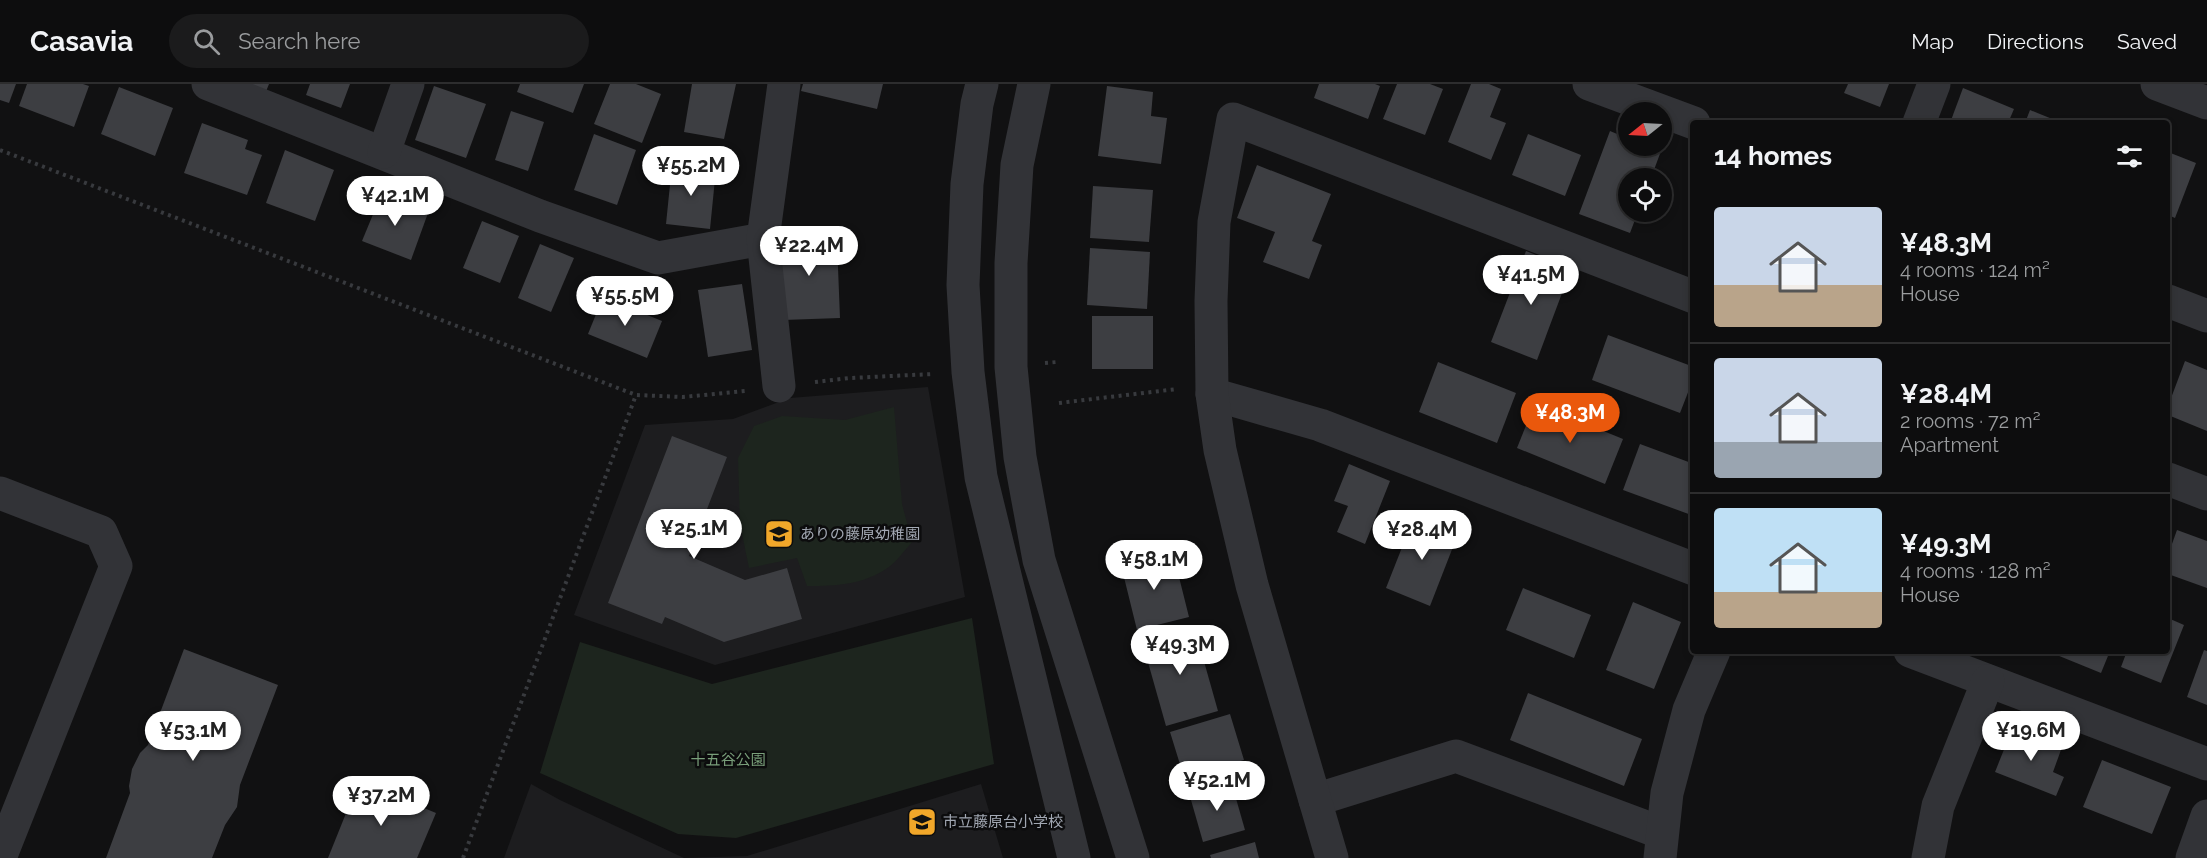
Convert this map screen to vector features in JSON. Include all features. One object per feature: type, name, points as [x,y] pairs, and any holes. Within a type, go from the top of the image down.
[{"type":"street","points":[[208,84],[384,152],[540,216],[658,258],[763,239]]},
{"type":"street","points":[[384,152],[408,84]]},
{"type":"street","points":[[779,386],[763,239],[784,84]]},
{"type":"street","points":[[982,84],[977,104],[967,184],[963,285],[968,372],[981,477],[1074,858]]},
{"type":"street","points":[[1034,84],[1017,165],[1011,263],[1011,367],[1020,457],[1039,560],[1133,858]]},
{"type":"street","points":[[1589,84],[1690,122]]},
{"type":"street","points":[[1920,120],[1934,84]]},
{"type":"street","points":[[2157,84],[2207,103]]},
{"type":"street","points":[[1332,858],[1252,585],[1220,450],[1212,394],[1211,301],[1214,222],[1233,119],[1690,295]]},
{"type":"street","points":[[2170,302],[2207,316]]},
{"type":"street","points":[[1212,394],[1320,425],[1690,567]]},
{"type":"street","points":[[2170,480],[2207,494]]},
{"type":"street","points":[[0,493],[101,532],[116,566],[0,858]]},
{"type":"street","points":[[1315,800],[1456,756],[1661,845],[1667,793],[1689,710],[1713,654]]},
{"type":"street","points":[[1918,654],[2207,764]]},
{"type":"street","points":[[1928,858],[1938,806],[1988,681]]},
{"type":"street","points":[[2192,858],[2207,816]]},
{"type":"path","points":[[0,150],[636,395],[683,397],[850,378],[968,372]]},
{"type":"path","points":[[1011,367],[1057,362]]},
{"type":"path","points":[[1059,403],[1199,387],[1212,394]]},
{"type":"path","points":[[463,858],[636,395]]},
{"type":"shaded area","name":"ありの藤原幼稚園","points":[[928,387],[965,597],[715,665],[574,615],[645,425],[733,419],[790,398]]},
{"type":"shaded area","points":[[531,784],[560,800],[684,858],[504,858]]},
{"type":"shaded area","name":"市立藤原台小学校","points":[[981,784],[1003,858],[684,858],[747,856]]},
{"type":"green space","points":[[894,407],[902,504],[912,542],[898,559],[869,578],[829,586],[807,586],[797,558],[749,568],[740,524],[738,458],[754,426],[782,416],[845,420]]},
{"type":"green space","name":"十五谷公園","points":[[972,618],[994,764],[736,838],[678,834],[540,773],[580,642],[712,684]]},
{"type":"building","points":[[0,84],[16,84],[9,103],[0,100]]},
{"type":"building","points":[[27,84],[83,84],[89,86],[74,127],[19,106]]},
{"type":"building","points":[[241,84],[269,84],[265,94]]},
{"type":"building","points":[[310,84],[350,84],[341,108],[306,95]]},
{"type":"building","points":[[520,84],[584,84],[573,113],[517,92]]},
{"type":"building","points":[[610,84],[636,84],[661,94],[642,143],[594,124]]},
{"type":"building","points":[[692,84],[736,84],[724,139],[684,132]]},
{"type":"building","points":[[803,84],[883,84],[877,109],[801,91]]},
{"type":"building","points":[[1319,84],[1375,84],[1380,86],[1368,119],[1314,98]]},
{"type":"building","points":[[1397,84],[1430,84],[1443,89],[1425,135],[1383,119]]},
{"type":"building","points":[[1471,84],[1489,84],[1501,89],[1490,117],[1506,123],[1491,160],[1448,142]]},
{"type":"building","points":[[1848,84],[1889,84],[1880,107],[1844,93]]},
{"type":"building","points":[[434,86],[486,104],[466,158],[415,140]]},
{"type":"building","points":[[1107,86],[1153,92],[1151,116],[1167,118],[1161,164],[1098,156]]},
{"type":"building","points":[[119,87],[173,108],[155,156],[101,134]]},
{"type":"building","points":[[1963,88],[2014,109],[2009,120],[1951,120]]},
{"type":"building","points":[[2030,110],[2055,120],[2026,120]]},
{"type":"building","points":[[511,111],[544,122],[528,171],[495,160]]},
{"type":"building","points":[[202,123],[248,140],[245,149],[262,155],[247,195],[184,173]]},
{"type":"building","points":[[1610,131],[1618,134],[1618,156],[1659,156],[1655,168],[1618,168],[1618,222],[1634,222],[1630,233],[1579,214]]},
{"type":"building","points":[[594,134],[636,150],[617,205],[574,190]]},
{"type":"building","points":[[1528,134],[1581,155],[1565,196],[1512,175]]},
{"type":"building","points":[[285,150],[334,170],[315,221],[266,203]]},
{"type":"building","points":[[2170,153],[2196,163],[2175,218],[2170,216]]},
{"type":"building","points":[[672,165],[716,169],[710,229],[666,224]]},
{"type":"building","points":[[1257,165],[1331,194],[1312,241],[1322,245],[1309,279],[1263,262],[1275,232],[1237,218]]},
{"type":"building","points":[[1093,186],[1153,190],[1149,242],[1090,238]]},
{"type":"building","points":[[381,195],[428,213],[411,260],[362,241]]},
{"type":"building","points":[[482,221],[519,236],[500,283],[463,268]]},
{"type":"building","points":[[812,230],[812,243],[837,242],[840,318],[783,320],[780,231]]},
{"type":"building","points":[[540,244],[574,258],[551,312],[518,298]]},
{"type":"building","points":[[1090,248],[1150,252],[1147,309],[1087,305]]},
{"type":"building","points":[[1526,251],[1571,269],[1537,360],[1491,342]]},
{"type":"building","points":[[742,284],[752,350],[708,357],[698,290]]},
{"type":"building","points":[[603,297],[662,321],[647,358],[588,334]]},
{"type":"building","points":[[1092,316],[1153,316],[1153,369],[1092,369]]},
{"type":"building","points":[[1608,335],[1690,366],[1690,387],[1680,413],[1592,380]]},
{"type":"building","points":[[2185,361],[2207,370],[2207,431],[2170,416],[2170,401]]},
{"type":"building","points":[[1438,362],[1516,393],[1497,443],[1419,412]]},
{"type":"building","points":[[1535,403],[1623,439],[1605,484],[1517,448]]},
{"type":"building","points":[[672,436],[727,457],[689,556],[745,580],[787,568],[802,619],[724,642],[665,617],[662,624],[608,603]]},
{"type":"building","points":[[1640,444],[1690,463],[1690,515],[1623,490]]},
{"type":"building","points":[[1349,464],[1390,481],[1365,544],[1337,532],[1348,506],[1334,501]]},
{"type":"building","points":[[1414,517],[1458,534],[1430,606],[1386,588]]},
{"type":"building","points":[[2177,530],[2207,541],[2207,588],[2170,575],[2170,549]]},
{"type":"building","points":[[1158,552],[1161,564],[1175,561],[1189,617],[1137,630],[1120,561]]},
{"type":"building","points":[[1523,588],[1591,615],[1574,658],[1506,630]]},
{"type":"building","points":[[1633,602],[1681,622],[1654,689],[1606,670]]},
{"type":"building","points":[[2170,619],[2184,625],[2161,683],[2121,667],[2126,654],[2170,654]]},
{"type":"building","points":[[1194,626],[1218,711],[1166,726],[1142,641]]},
{"type":"building","points":[[184,649],[278,685],[240,785],[237,807],[225,825],[212,858],[106,858],[130,793],[132,769],[140,753],[148,745]]},
{"type":"building","points":[[2204,650],[2207,651],[2207,705],[2187,697]]},
{"type":"building","points":[[2054,654],[2109,654],[2101,673]]},
{"type":"building","points":[[1528,693],[1642,739],[1624,786],[1510,740]]},
{"type":"building","points":[[1230,714],[1244,760],[1223,766],[1225,776],[1187,787],[1170,732]]},
{"type":"building","points":[[2013,727],[2062,747],[2053,772],[2064,777],[2056,796],[1995,772]]},
{"type":"building","points":[[2102,760],[2171,787],[2152,834],[2083,807]]},
{"type":"building","points":[[359,781],[436,813],[417,858],[328,858]]},
{"type":"building","points":[[1231,781],[1245,830],[1203,842],[1189,793]]},
{"type":"building","points":[[1255,842],[1259,858],[1211,858],[1210,855]]},
{"type":"place","name":"ありの藤原幼稚園","points":[[779,534]]},
{"type":"place","name":"市立藤原台小学校","points":[[922,822]]}]
